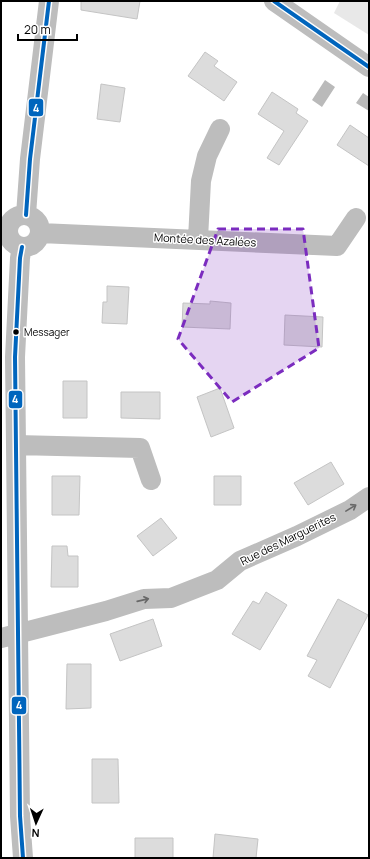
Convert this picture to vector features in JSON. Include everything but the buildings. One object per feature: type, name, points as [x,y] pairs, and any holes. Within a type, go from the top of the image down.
[{"type":"street","points":[[26,215],[30,159],[49,1]]},
{"type":"street","points":[[274,1],[369,67]]},
{"type":"street","points":[[198,239],[201,181],[207,156],[220,129]]},
{"type":"street","points":[[26,215],[37,221],[40,233],[34,243],[22,247],[12,242],[4,232],[12,219],[16,216],[26,215]]},
{"type":"street","name":"Montée des Azalées","points":[[40,233],[337,246],[356,218]]},
{"type":"street","points":[[22,247],[20,258],[16,357],[16,444],[9,637],[23,858]]},
{"type":"street","points":[[16,444],[140,448],[151,480]]},
{"type":"street","name":"Rue des Marguerites","points":[[9,637],[144,599],[171,598],[217,580],[240,561],[297,536],[350,510],[369,497]]},
{"type":"highlighted area","points":[[218,229],[303,229],[319,348],[232,402],[178,339]]},
{"type":"shaded area","points":[[340,1],[369,1],[369,35],[334,13]]},
{"type":"shaded area","points":[[325,80],[335,87],[322,107],[312,100]]},
{"type":"shaded area","points":[[363,93],[369,97],[369,111],[356,103]]},
{"type":"transit line","name":"4","points":[[26,215],[30,159],[49,1]]},
{"type":"transit line","name":"4","points":[[274,1],[369,67]]},
{"type":"transit line","name":"4","points":[[22,247],[20,258],[15,357],[20,816],[23,858]]},
{"type":"place","name":"Messager","points":[[16,332]]}]
